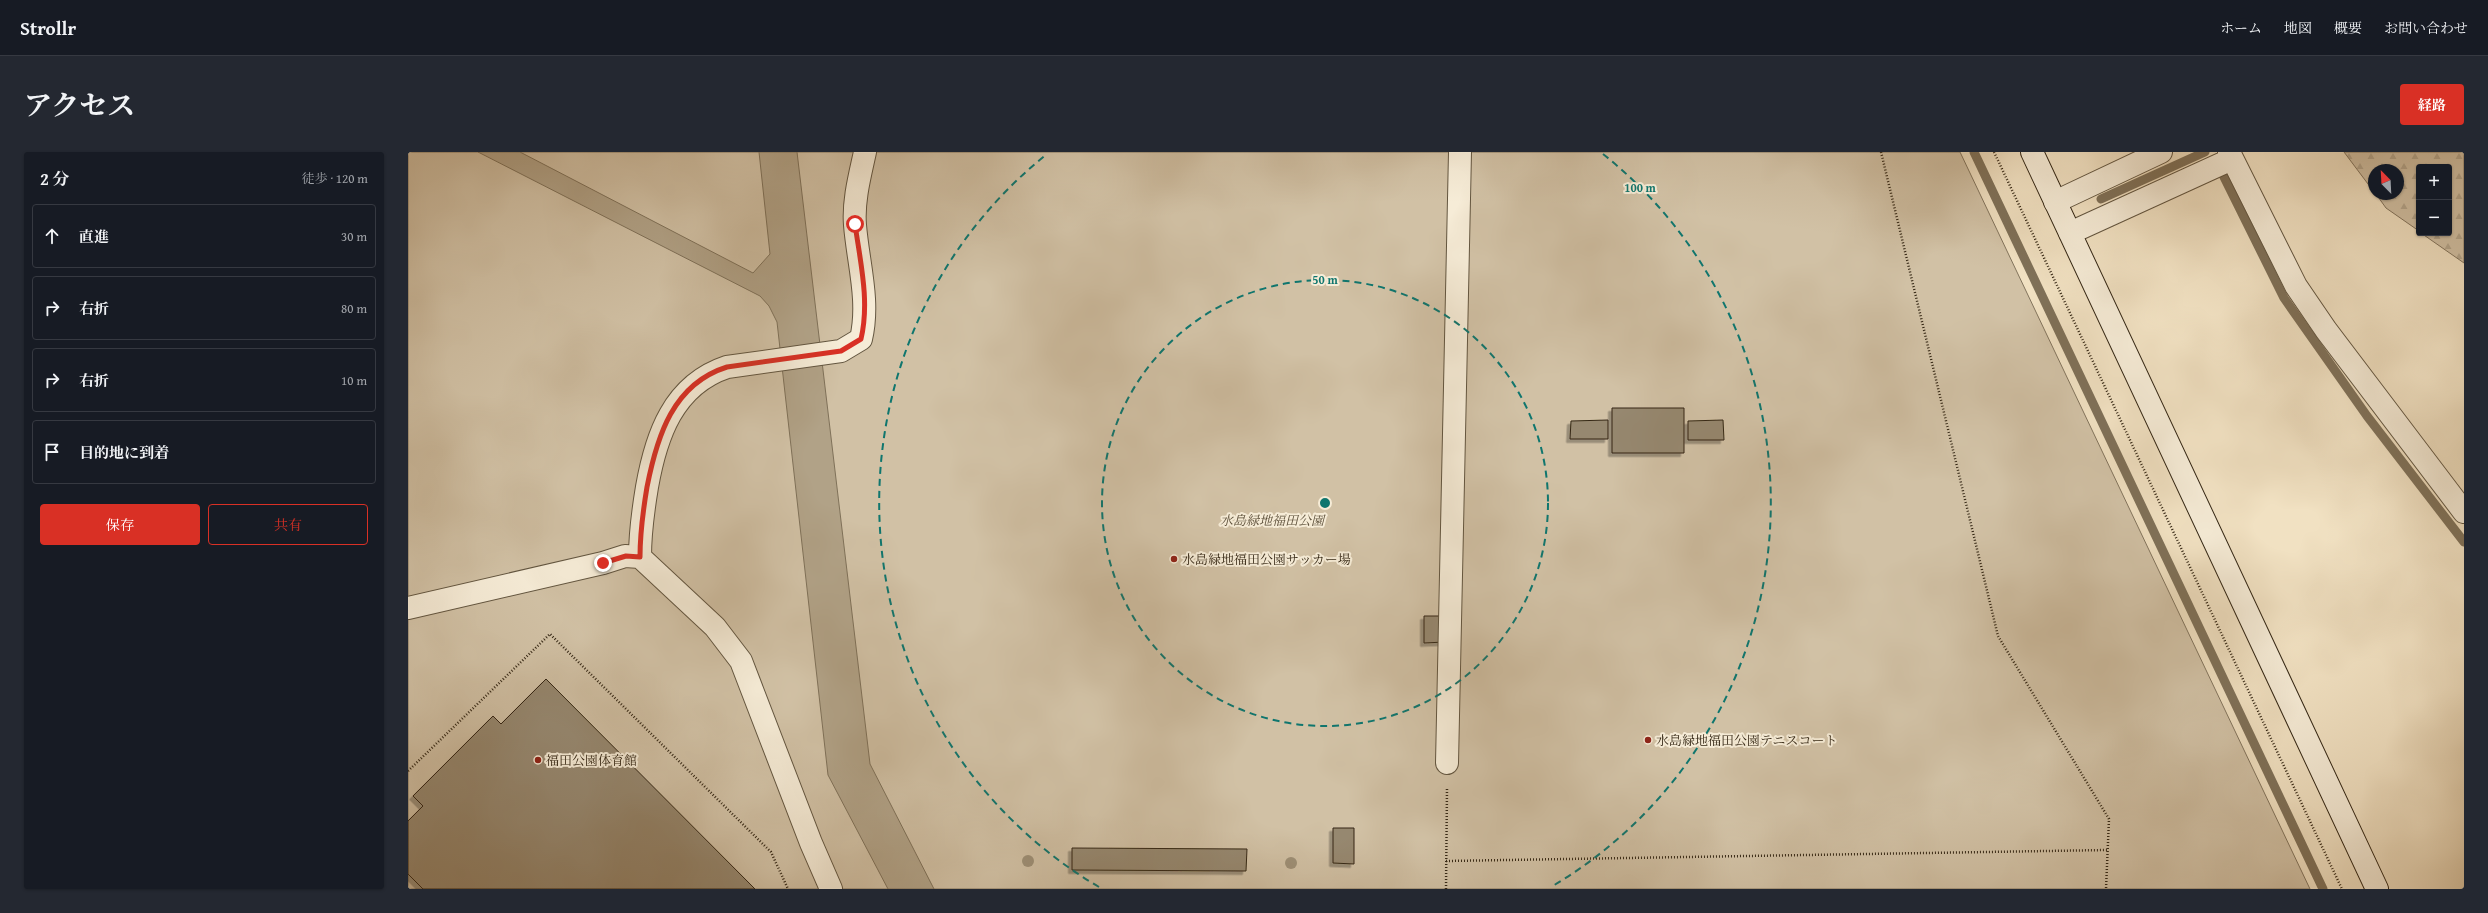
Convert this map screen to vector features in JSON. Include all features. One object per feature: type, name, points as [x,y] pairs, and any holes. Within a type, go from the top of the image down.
[{"type":"street","points":[[640,557],[640,532],[652,464],[659,437],[668,415],[694,384],[712,372],[727,367],[841,351],[861,339],[864,326],[864,296],[855,224],[855,206],[865,152]]},
{"type":"street","points":[[1447,763],[1460,152]]},
{"type":"street","points":[[2032,152],[2378,889]]},
{"type":"street","points":[[2055,202],[2161,152]]},
{"type":"street","points":[[2070,233],[2230,155],[2296,286],[2326,330],[2464,512]]},
{"type":"street","points":[[408,608],[603,563],[626,556],[640,557],[715,627],[741,661],[811,843],[831,889]]},
{"type":"path","points":[[1881,152],[1998,636],[2109,819],[2106,889]]},
{"type":"path","points":[[1994,152],[2342,889]]},
{"type":"path","points":[[408,771],[550,634],[771,852],[788,889]]},
{"type":"path","points":[[1446,889],[1447,763]]},
{"type":"path","points":[[1446,861],[2107,850]]},
{"type":"green space","name":"水島緑地福田公園","points":[[408,152],[1960,152],[2310,889],[408,889]]},
{"type":"green space","points":[[2344,152],[2464,152],[2464,263],[2425,236],[2452,236],[2452,164],[2416,164],[2416,229],[2386,208],[2380,200],[2404,200],[2404,164],[2368,164],[2368,184]]},
{"type":"shaded area","points":[[478,152],[520,152],[753,273],[770,254],[759,152],[797,152],[870,764],[934,889],[888,889],[828,775],[777,322],[769,306],[760,296]]},
{"type":"building","points":[[1612,408],[1684,408],[1684,453],[1612,453]]},
{"type":"building","points":[[1608,420],[1608,439],[1570,439],[1571,421]]},
{"type":"building","points":[[1723,420],[1724,440],[1688,440],[1688,421]]},
{"type":"building","points":[[1424,616],[1445,616],[1445,642],[1424,643]]},
{"type":"building","name":"福田公園体育館","points":[[546,679],[755,889],[423,889],[408,874],[408,821],[423,806],[413,796],[493,716],[501,724]]},
{"type":"building","points":[[1333,828],[1354,828],[1354,864],[1333,863]]},
{"type":"building","points":[[1072,848],[1247,849],[1246,871],[1072,870]]},
{"type":"waterway","points":[[1974,152],[2323,889]]},
{"type":"waterway","points":[[2101,199],[2205,152]]},
{"type":"waterway","points":[[2224,177],[2284,298],[2367,416],[2464,542]]},
{"type":"place","name":"水島緑地福田公園サッカー場","points":[[1174,559]]},
{"type":"place","name":"水島緑地福田公園テニスコート","points":[[1648,740]]},
{"type":"place","name":"福田公園体育館","points":[[538,760]]},
{"type":"route","points":[[603,563],[626,556],[640,557],[640,532],[652,464],[659,437],[668,415],[681,397],[694,384],[712,372],[727,367],[780,358],[841,351],[849,348],[861,339],[864,326],[864,296],[855,224]]}]
